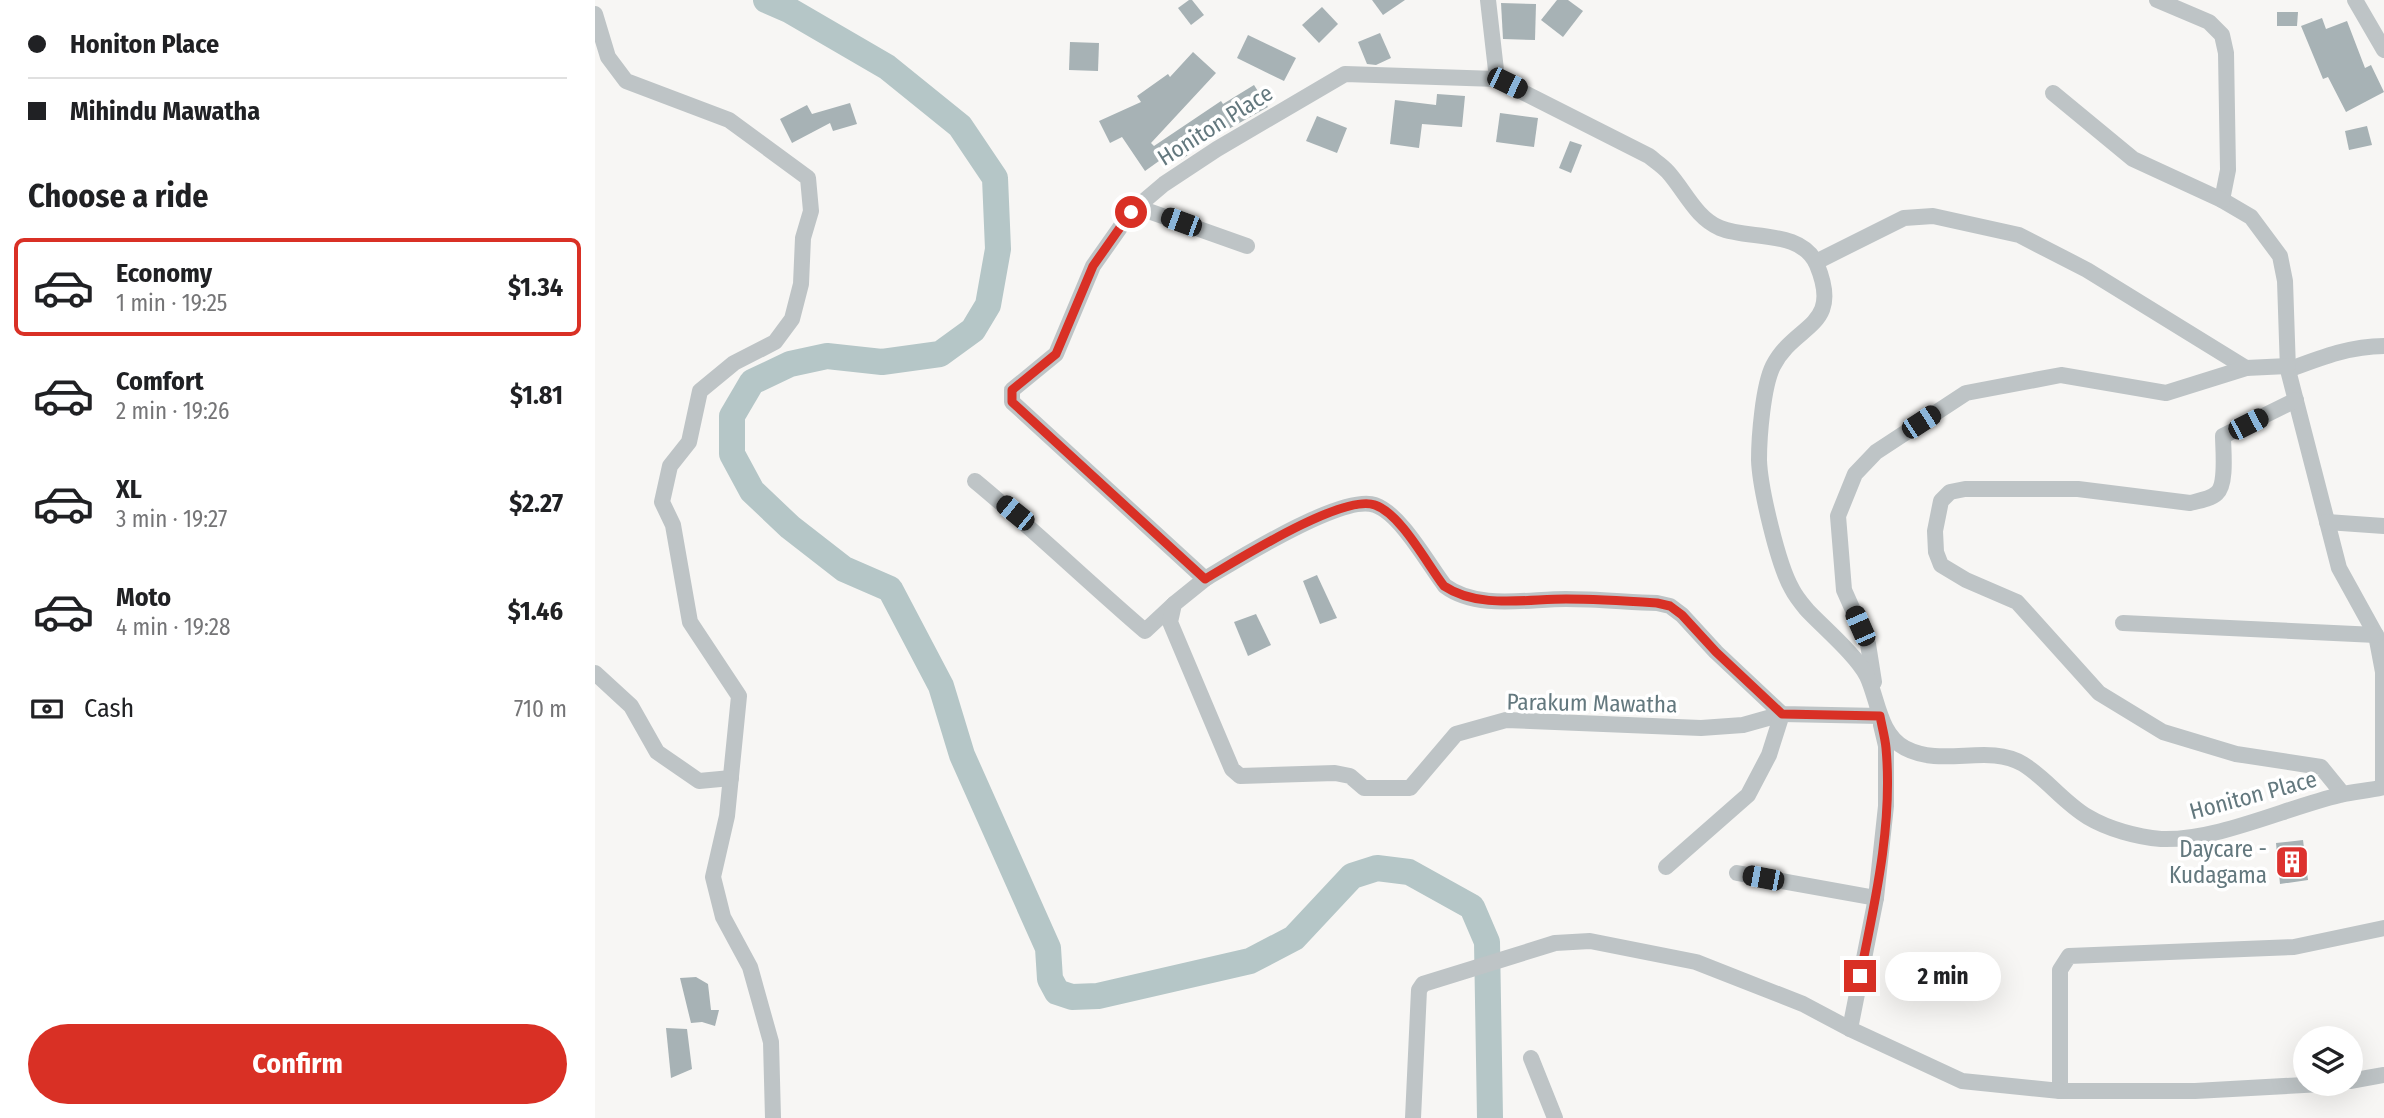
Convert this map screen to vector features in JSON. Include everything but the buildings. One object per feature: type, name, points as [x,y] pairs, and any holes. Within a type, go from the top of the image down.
[{"type":"street","points":[[1488,0],[1497,79]]},
{"type":"street","points":[[2157,0],[2209,22],[2222,35],[2226,53],[2228,170],[2222,201]]},
{"type":"street","points":[[2355,0],[2384,50]]},
{"type":"street","points":[[595,14],[608,57],[626,81],[729,120],[808,178],[811,211],[803,238],[801,284],[792,318],[775,342],[734,363],[700,391],[689,442],[670,466],[662,502],[673,525],[690,622],[739,696],[727,816],[713,877],[723,917],[750,967],[771,1042],[773,1118]]},
{"type":"street","name":"Honiton Place","points":[[1205,579],[1012,402],[1012,390],[1056,354],[1093,266],[1137,207],[1164,184],[1217,149],[1345,74],[1497,79],[1649,156],[1667,171],[1705,220],[1739,234],[1781,239],[1802,248],[1816,262],[1823,299],[1822,313],[1790,342],[1771,368],[1761,419],[1759,460],[1763,489],[1784,572],[1792,590],[1867,676],[1880,716],[1897,742],[1905,748],[1935,757],[1990,755],[2010,758],[2033,771],[2087,816],[2119,830],[2161,839],[2212,832],[2343,794],[2383,787]]},
{"type":"street","points":[[2053,93],[2133,159],[2252,217],[2280,256],[2285,281],[2288,368],[2296,400],[2339,568],[2376,635],[2383,672],[2383,787]]},
{"type":"street","points":[[1137,207],[1247,246]]},
{"type":"street","points":[[1816,262],[1881,227],[1904,218],[1933,216],[2019,235],[2087,270],[2246,368]]},
{"type":"street","points":[[1850,1029],[1876,898],[1886,806],[1886,746],[1868,644],[1845,590],[1839,516],[1855,474],[1876,452],[1966,393],[2061,376],[2166,393],[2246,368],[2288,368],[2363,346],[2384,346]]},
{"type":"street","points":[[2296,400],[2223,436],[2223,482],[2218,493],[2208,498],[2190,503],[2078,489],[1965,489],[1950,492],[1941,501],[1935,531],[1935,552],[1941,565],[1957,575],[2017,602],[2099,693],[2163,732],[2236,754],[2321,767],[2343,794]]},
{"type":"street","points":[[975,481],[1015,513],[1052,550],[1145,631],[1205,579],[1266,543],[1343,508],[1364,503],[1375,505],[1400,524],[1444,586],[1454,593],[1496,600],[1567,599],[1657,603],[1670,606],[1782,714],[1880,716]]},
{"type":"street","points":[[2327,522],[2384,526]]},
{"type":"street","name":"Parakum Mawatha","points":[[1174,604],[1170,622],[1232,769],[1240,776],[1335,773],[1350,776],[1364,788],[1410,788],[1456,734],[1506,720],[1701,728],[1743,726],[1782,714]]},
{"type":"street","points":[[2123,623],[2376,635]]},
{"type":"street","points":[[595,673],[631,706],[657,752],[699,781],[731,778]]},
{"type":"street","points":[[1667,867],[1748,795],[1769,755],[1782,714]]},
{"type":"street","points":[[1737,873],[1876,898]]},
{"type":"street","points":[[2060,1091],[2060,970],[2069,956],[2294,947],[2384,928]]},
{"type":"street","points":[[1413,1118],[1419,989],[1423,984],[1555,943],[1590,941],[1696,962],[1803,1004],[1962,1081],[2060,1091],[2195,1091],[2293,1086]]},
{"type":"street","points":[[1531,1058],[1555,1118]]},
{"type":"street","points":[[2363,1079],[2384,1075]]},
{"type":"waterway","points":[[766,0],[789,10],[887,67],[960,126],[995,178],[998,249],[988,305],[973,330],[940,354],[882,362],[827,356],[790,364],[752,382],[732,416],[732,454],[752,491],[790,527],[844,569],[890,589],[941,686],[962,755],[1048,948],[1050,979],[1057,992],[1072,997],[1098,996],[1250,961],[1294,938],[1352,876],[1377,868],[1409,872],[1472,907],[1487,942],[1490,1118]]},
{"type":"place","name":"Daycare - Kudagama","points":[[2292,862]]},
{"type":"route","points":[[1131,212],[1093,266],[1056,354],[1012,390],[1012,402],[1205,579],[1266,543],[1305,524],[1343,508],[1364,503],[1375,505],[1400,524],[1444,586],[1454,593],[1496,600],[1567,599],[1657,603],[1670,606],[1782,714],[1817,717],[1880,716],[1886,746],[1886,806],[1876,898],[1860,976]]}]
